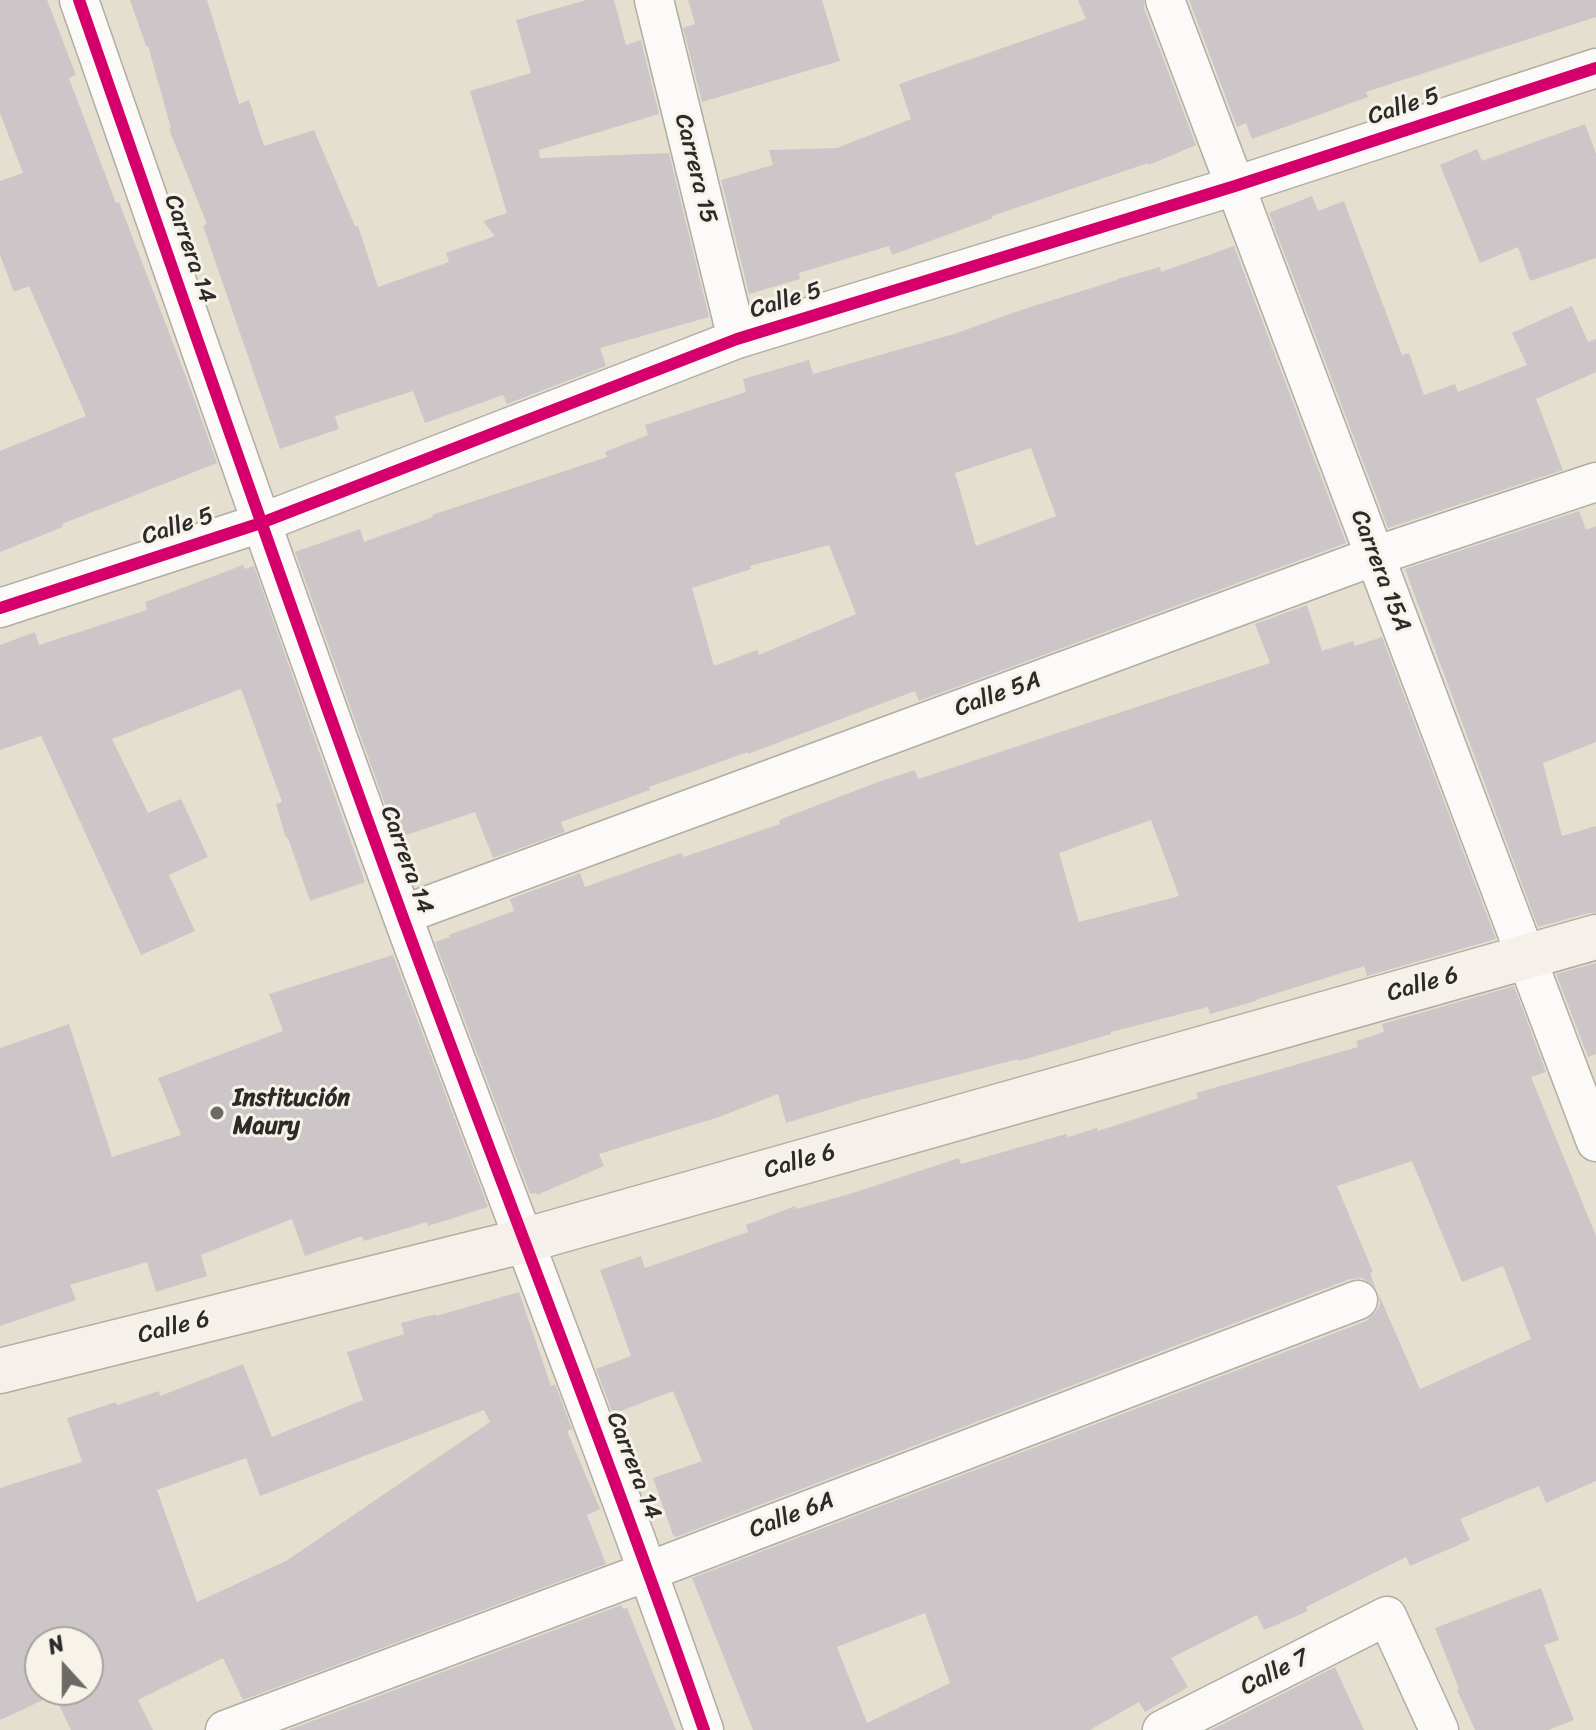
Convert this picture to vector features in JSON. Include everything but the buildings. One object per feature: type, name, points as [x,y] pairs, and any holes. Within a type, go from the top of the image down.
[{"type":"street","name":"Carrera 14","points":[[79,0],[261,523],[402,915],[649,1571],[704,1730]]},
{"type":"street","name":"Carrera 15","points":[[654,0],[737,339]]},
{"type":"street","name":"Carrera 15A","points":[[1165,0],[1596,1142]]},
{"type":"street","name":"Calle 5","points":[[0,608],[261,523],[737,339],[1235,186],[1596,68]]},
{"type":"street","name":"Calle 5A","points":[[402,915],[1375,556],[1596,482]]},
{"type":"street","name":"Calle 6","points":[[0,1371],[523,1241],[1596,937]]},
{"type":"street","name":"Calle 6A","points":[[225,1730],[1358,1300]]},
{"type":"street","name":"Calle 7","points":[[1162,1730],[1387,1616],[1439,1730]]},
{"type":"cycle path","points":[[79,0],[361,801],[631,1525],[704,1730]]},
{"type":"cycle path","points":[[0,608],[261,523],[737,339],[1235,186],[1596,68]]},
{"type":"place","name":"Institución Maury","points":[[217,1113]]}]
